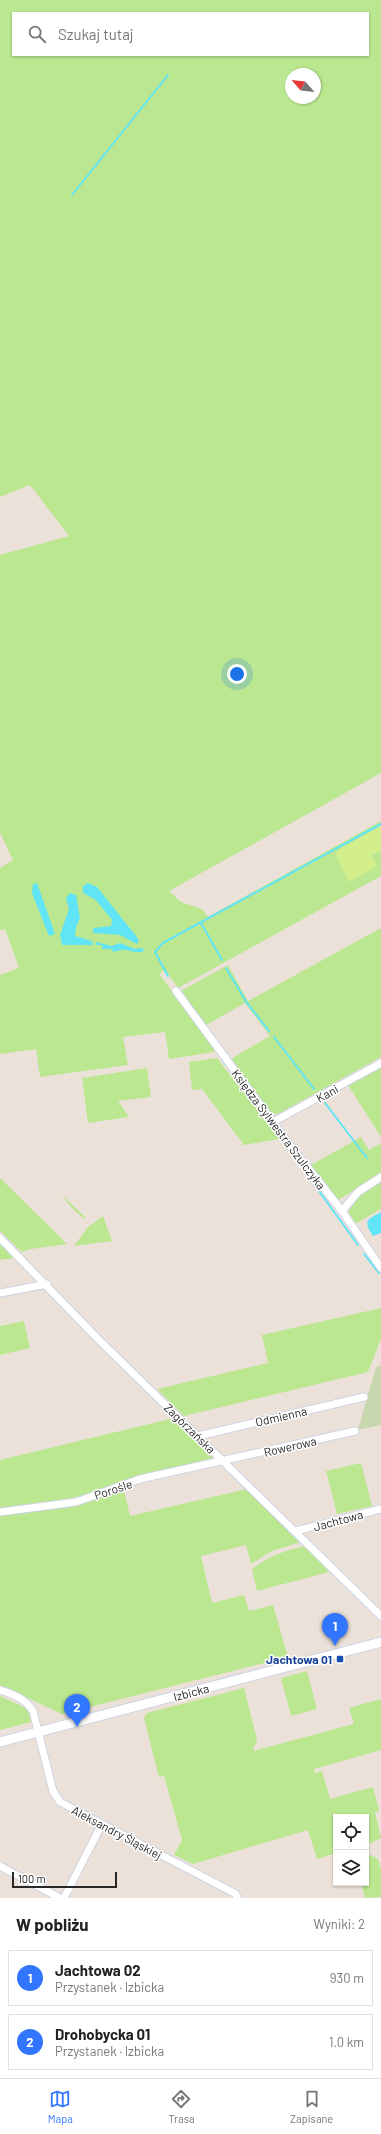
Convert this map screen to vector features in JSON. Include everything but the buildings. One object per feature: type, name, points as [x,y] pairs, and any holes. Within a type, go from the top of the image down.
[{"type":"street","name":"Księdza Sylwestra Szulczyka","points":[[176,991],[273,1122],[342,1211],[381,1268]]},
{"type":"street","name":"Kani","points":[[273,1122],[381,1063]]},
{"type":"street","points":[[342,1211],[358,1192],[381,1177]]},
{"type":"street","name":"Zagórzańska","points":[[0,1238],[47,1284],[97,1338],[381,1616]]},
{"type":"street","points":[[0,1293],[47,1284]]},
{"type":"street","name":"Odmienna","points":[[198,1436],[364,1397]]},
{"type":"street","name":"Rowerowa","points":[[224,1461],[355,1431]]},
{"type":"street","name":"Porośle","points":[[0,1512],[76,1502],[140,1480],[224,1461]]},
{"type":"street","name":"Jachtowa","points":[[296,1532],[381,1509]]},
{"type":"street","name":"Izbicka","points":[[0,1742],[381,1642]]},
{"type":"street","name":"Aleksandry Śląskiej","points":[[0,1690],[28,1703],[33,1711],[57,1798],[102,1824],[236,1894],[237,1898]]},
{"type":"street","points":[[64,1898],[102,1824]]},
{"type":"street","points":[[0,1866],[60,1898]]},
{"type":"green space","points":[[0,0],[381,0],[381,773],[169,891],[181,902],[202,909],[208,917],[381,821],[381,826],[335,852],[377,866],[371,855],[381,850],[381,876],[178,988],[165,970],[159,974],[215,1048],[214,1052],[169,1059],[165,1032],[123,1037],[128,1065],[40,1077],[36,1049],[0,1054],[0,975],[19,968],[5,929],[0,930],[0,868],[13,860],[0,833],[0,555],[69,536],[30,485],[0,497]]},
{"type":"green space","points":[[381,826],[381,850],[371,855],[377,866],[349,882],[335,852]]},
{"type":"green space","points":[[381,928],[381,1057],[278,1114],[271,1113],[231,1061],[234,1057],[270,1036],[245,1003],[206,1025],[181,991],[228,965],[248,1001]]},
{"type":"green space","points":[[217,1058],[280,1139],[244,1145],[202,1089],[192,1090],[189,1062]]},
{"type":"green space","points":[[381,1067],[381,1137],[348,1085]]},
{"type":"green space","points":[[147,1068],[151,1097],[118,1101],[129,1117],[88,1123],[82,1078]]},
{"type":"green space","points":[[361,1137],[369,1150],[381,1143],[381,1173],[337,1201],[311,1165]]},
{"type":"green space","points":[[0,1178],[67,1244],[31,1249],[22,1252],[0,1231]]},
{"type":"green space","points":[[381,1181],[381,1209],[355,1224],[349,1214],[352,1202],[366,1190]]},
{"type":"green space","points":[[61,1194],[85,1217],[84,1219],[72,1208]]},
{"type":"green space","points":[[103,1216],[112,1241],[74,1246],[88,1227]]},
{"type":"green space","points":[[0,1244],[14,1258],[0,1260]]},
{"type":"green space","points":[[381,1308],[381,1339],[368,1372],[184,1416],[157,1389],[268,1363],[262,1335]]},
{"type":"green space","points":[[24,1321],[30,1348],[0,1355],[0,1326]]},
{"type":"green space","points":[[381,1365],[381,1425],[358,1430],[376,1367]]},
{"type":"green space","points":[[174,1418],[214,1458],[124,1481],[77,1497],[0,1509],[0,1460]]},
{"type":"green space","points":[[361,1463],[372,1506],[337,1514],[326,1471]]},
{"type":"green space","points":[[123,1487],[130,1516],[247,1489],[301,1542],[272,1551],[251,1564],[246,1545],[201,1556],[212,1603],[244,1595],[249,1611],[273,1605],[288,1657],[62,1714],[0,1685],[0,1515],[76,1504]]},
{"type":"green space","points":[[306,1546],[329,1572],[257,1591],[252,1569],[265,1560],[278,1554]]},
{"type":"green space","points":[[307,1671],[317,1709],[291,1716],[281,1678]]},
{"type":"green space","points":[[244,1688],[257,1739],[253,1751],[354,1724],[349,1708],[381,1699],[381,1750],[314,1769],[315,1773],[322,1771],[330,1799],[373,1787],[379,1811],[375,1812],[381,1838],[369,1844],[369,1814],[333,1814],[333,1854],[317,1859],[308,1830],[193,1864],[174,1855],[182,1840],[164,1776],[159,1777],[144,1718],[147,1713]]},
{"type":"green space","points":[[0,1696],[28,1709],[31,1722],[0,1730]]},
{"type":"green space","points":[[371,1855],[378,1859],[381,1869],[381,1897],[365,1898],[362,1886],[369,1886],[369,1856]]},
{"type":"water","points":[[37,883],[55,934],[49,936],[32,893],[33,884]]},
{"type":"water","points":[[88,883],[97,887],[136,936],[139,941],[137,944],[120,935],[93,933],[93,928],[111,926],[112,920],[96,900],[83,893],[83,886]]},
{"type":"water","points":[[70,893],[76,895],[80,918],[76,927],[75,936],[92,941],[93,945],[62,945],[60,935],[69,909],[66,898]]},
{"type":"water","points":[[96,942],[112,946],[120,943],[135,949],[142,948],[144,950],[142,952],[122,950],[113,952],[112,949],[102,949],[102,945],[96,945]]},
{"type":"water","points":[[381,1212],[381,1233],[373,1236],[367,1224],[368,1221]]},
{"type":"waterway","points":[[72,195],[168,75]]},
{"type":"waterway","points":[[168,976],[155,952],[163,943],[381,824]]},
{"type":"waterway","points":[[201,923],[222,960]]},
{"type":"waterway","points":[[226,968],[247,1003],[269,1031]]},
{"type":"waterway","points":[[274,1037],[314,1089]]},
{"type":"waterway","points":[[222,1059],[225,1064]]},
{"type":"waterway","points":[[325,1103],[367,1158]]},
{"type":"waterway","points":[[285,1145],[297,1160]]},
{"type":"waterway","points":[[303,1169],[358,1245]]},
{"type":"waterway","points":[[364,1254],[379,1273]]},
{"type":"place","name":"Jachtowa 02","points":[[335,1646]]},
{"type":"place","name":"Jachtowa 01","points":[[340,1659]]},
{"type":"place","name":"Drohobycka 01","points":[[77,1727]]}]
